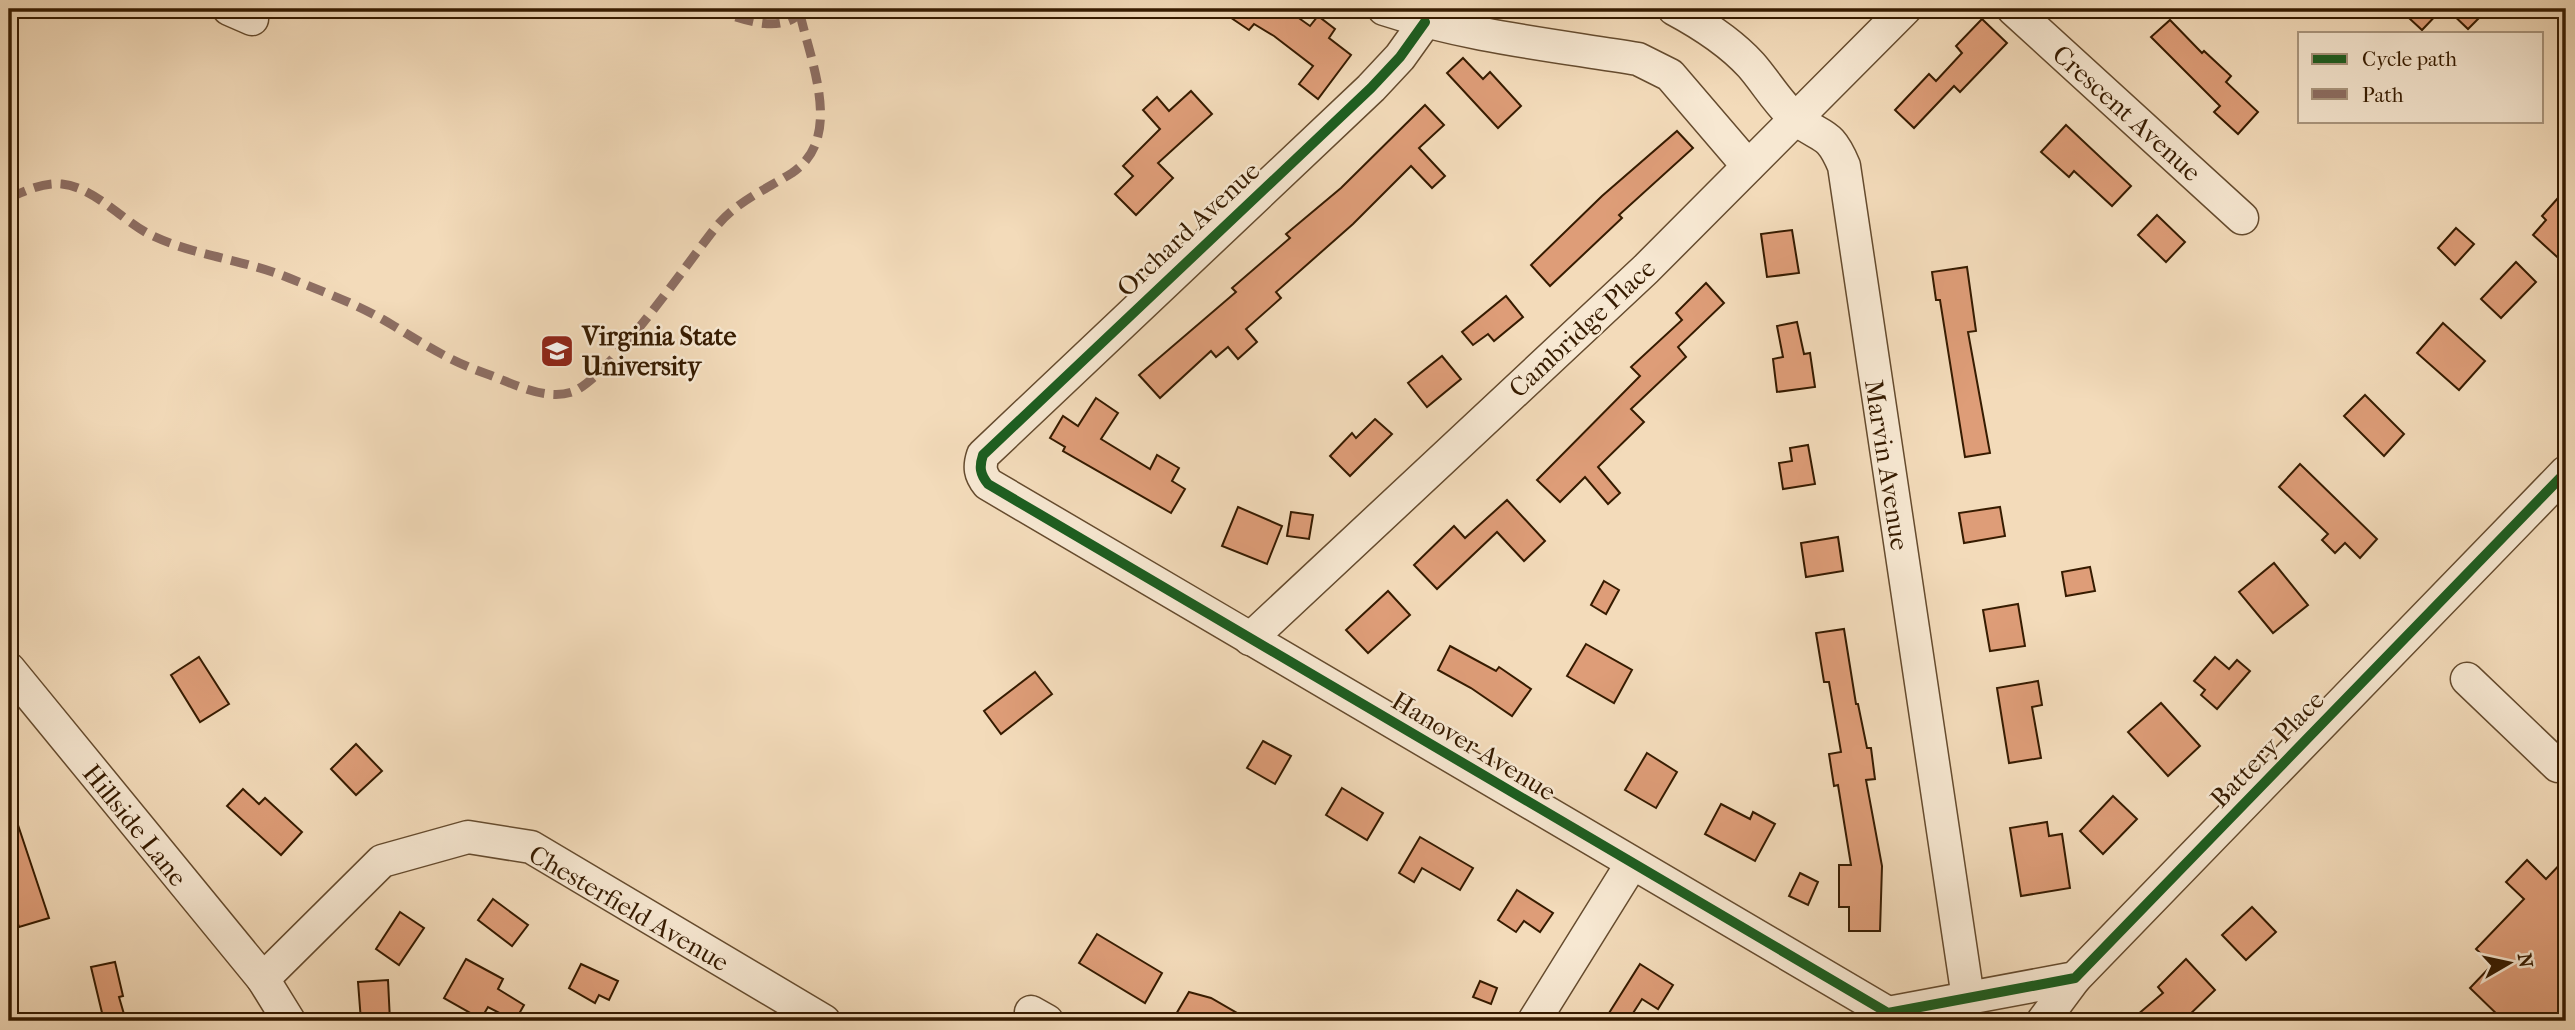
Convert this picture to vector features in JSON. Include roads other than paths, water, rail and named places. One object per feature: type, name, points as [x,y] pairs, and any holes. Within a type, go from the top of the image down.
[{"type":"street","points":[[1384,9],[1425,22],[1639,59],[1653,65],[1670,75],[1748,166]]},
{"type":"street","name":"Marvin Avenue","points":[[1674,9],[1723,39],[1750,64],[1796,118],[1825,135],[1836,146],[1843,166],[1968,998]]},
{"type":"street","name":"Cambridge Place","points":[[1250,639],[1646,269],[1905,9]]},
{"type":"street","name":"Crescent Avenue","points":[[2013,9],[2242,218]]},
{"type":"street","name":"Orchard Avenue","points":[[979,465],[983,455],[1371,88],[1400,57],[1425,22]]},
{"type":"street","name":"Hanover Avenue","points":[[979,465],[988,484],[1893,1017],[1968,998]]},
{"type":"street","name":"Battery Place","points":[[2075,978],[2566,472]]},
{"type":"street","name":"Hillside Lane","points":[[9,669],[263,979],[289,1021]]},
{"type":"street","points":[[2467,679],[2557,766]]},
{"type":"street","name":"Chesterfield Avenue","points":[[263,979],[382,861],[468,837],[531,847],[824,1021]]},
{"type":"street","points":[[1534,1021],[1631,864]]},
{"type":"street","points":[[1968,998],[2075,978]]},
{"type":"street","points":[[2043,1021],[2075,978]]},
{"type":"place","name":"Virginia State University","points":[[557,351]]}]
